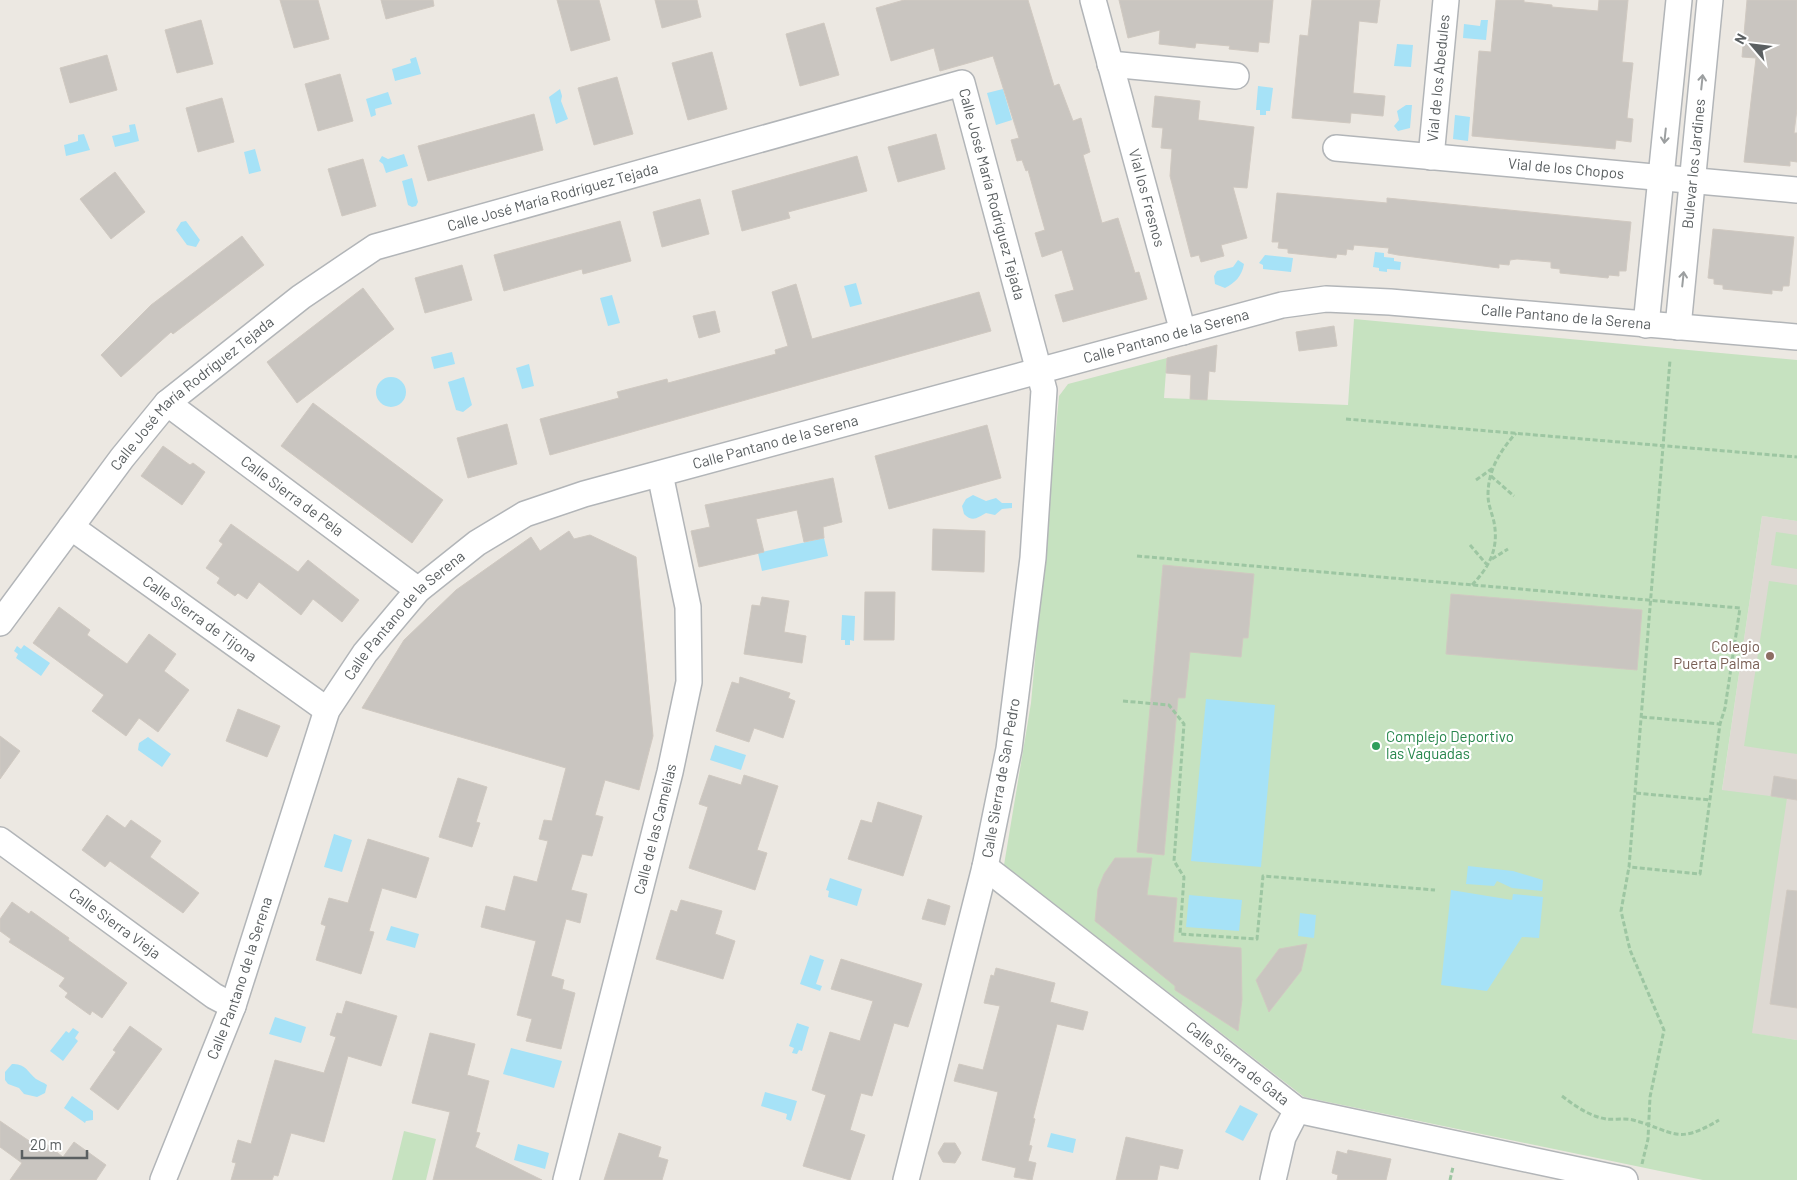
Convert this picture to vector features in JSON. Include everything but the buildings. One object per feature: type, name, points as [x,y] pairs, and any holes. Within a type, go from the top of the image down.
[{"type":"street","name":"Vial los Fresnos","points":[[1093,0],[1183,332]]},
{"type":"street","name":"Vial de los Abedules","points":[[1431,157],[1446,0]]},
{"type":"street","points":[[1646,325],[1678,0]]},
{"type":"street","name":"Bulevar los Jardines","points":[[1678,327],[1710,0]]},
{"type":"street","points":[[1110,64],[1236,76]]},
{"type":"street","name":"Calle José María Rodríguez Tejada","points":[[0,623],[122,458],[167,403],[302,297],[375,247],[962,83],[1040,369]]},
{"type":"street","name":"Vial de los Chopos","points":[[1336,148],[1797,190]]},
{"type":"street","name":"Calle Pantano de la Serena","points":[[163,1180],[233,1006],[328,710],[365,653],[418,590],[477,543],[525,514],[584,494],[1282,305],[1326,299],[1390,302],[1797,337]]},
{"type":"street","name":"Calle Sierra de San Pedro","points":[[906,1180],[984,867],[1008,749],[1034,558],[1044,390],[1040,369]]},
{"type":"street","name":"Calle Sierra de Pela","points":[[167,403],[418,590]]},
{"type":"street","name":"Calle de las Camelias","points":[[566,1180],[670,772],[689,682],[688,607],[660,474]]},
{"type":"street","name":"Calle Sierra de Tijona","points":[[71,527],[328,710]]},
{"type":"street","name":"Calle Sierra Vieja","points":[[0,840],[214,996],[233,1006]]},
{"type":"street","name":"Calle Sierra de Gata","points":[[984,867],[1297,1110],[1633,1176]]},
{"type":"street","points":[[1273,1180],[1283,1138],[1297,1110]]},
{"type":"path","points":[[1633,1176],[1648,1127],[1650,1097],[1664,1030],[1630,950],[1621,911],[1629,867],[1636,793],[1670,360]]},
{"type":"path","points":[[1346,419],[1797,457]]},
{"type":"path","points":[[1472,585],[1492,559],[1496,536],[1488,496],[1493,468],[1499,454],[1516,434]]},
{"type":"path","points":[[1476,480],[1493,468]]},
{"type":"path","points":[[1491,476],[1514,496]]},
{"type":"path","points":[[1470,545],[1488,566]]},
{"type":"path","points":[[1492,559],[1508,550]]},
{"type":"path","points":[[1137,556],[1740,608],[1725,708],[1720,724],[1700,874],[1629,867]]},
{"type":"path","points":[[1124,701],[1169,705],[1184,724],[1174,861],[1184,877],[1180,934],[1257,939],[1263,876],[1435,890]]},
{"type":"path","points":[[1642,717],[1720,724]]},
{"type":"path","points":[[1636,793],[1710,800]]},
{"type":"path","points":[[1562,1096],[1584,1112],[1605,1119],[1632,1120],[1668,1134],[1686,1136],[1702,1130],[1719,1120]]},
{"type":"shaded area","name":"Colegio Puerta Palma","points":[[1762,516],[1797,521],[1797,1040],[1688,1024]]},
{"type":"green space","name":"Complejo Deportivo las Vaguadas","points":[[1354,319],[1797,360],[1797,521],[1762,516],[1722,790],[1787,798],[1752,1033],[1797,1040],[1797,1180],[1703,1180],[1304,1097],[1004,865],[1031,703],[1059,396],[1068,384],[1167,358],[1164,398],[1348,405]]},
{"type":"green space","points":[[1776,532],[1797,535],[1797,569],[1771,565]]},
{"type":"green space","points":[[1769,581],[1797,585],[1797,754],[1744,746]]},
{"type":"green space","points":[[404,1131],[436,1139],[426,1180],[392,1180]]},
{"type":"water","points":[[1481,20],[1488,20],[1486,40],[1463,38],[1464,24],[1480,26]]},
{"type":"water","points":[[1397,44],[1413,45],[1411,67],[1394,66]]},
{"type":"water","points":[[416,57],[421,74],[395,81],[392,69],[411,63],[410,59]]},
{"type":"water","points":[[1258,86],[1273,88],[1270,111],[1266,111],[1266,115],[1260,115],[1260,110],[1256,110]]},
{"type":"water","points":[[560,89],[561,101],[568,119],[556,124],[549,97]]},
{"type":"water","points":[[1003,89],[1012,120],[996,125],[987,93]]},
{"type":"water","points":[[388,92],[392,104],[375,109],[376,115],[371,117],[366,99]]},
{"type":"water","points":[[1406,105],[1412,105],[1410,128],[1398,131],[1394,126],[1399,120],[1397,111]]},
{"type":"water","points":[[1455,115],[1470,117],[1468,141],[1453,139]]},
{"type":"water","points":[[135,124],[139,141],[115,147],[112,136],[130,132],[129,125]]},
{"type":"water","points":[[84,134],[90,150],[66,156],[64,145],[78,141],[78,135]]},
{"type":"water","points":[[255,149],[261,171],[249,174],[244,152]]},
{"type":"water","points":[[404,154],[408,166],[386,173],[383,164],[379,161],[382,156],[388,159]]},
{"type":"water","points":[[412,178],[418,202],[416,206],[412,207],[408,205],[402,181]]},
{"type":"water","points":[[186,221],[200,240],[196,247],[187,245],[176,230],[181,222]]},
{"type":"water","points":[[1375,252],[1384,253],[1384,257],[1394,258],[1394,261],[1401,262],[1400,270],[1387,269],[1387,272],[1379,271],[1379,268],[1373,267]]},
{"type":"water","points":[[1265,255],[1293,258],[1291,272],[1263,269],[1263,265],[1259,263]]},
{"type":"water","points":[[1238,260],[1244,264],[1240,276],[1225,288],[1215,284],[1214,276],[1217,271],[1233,267]]},
{"type":"water","points":[[856,283],[862,304],[850,307],[844,286]]},
{"type":"water","points":[[612,295],[620,323],[608,326],[600,298]]},
{"type":"water","points":[[452,352],[455,364],[434,369],[431,357]]},
{"type":"water","points":[[529,364],[534,386],[522,389],[516,368]]},
{"type":"water","points":[[391,377],[402,381],[406,392],[402,403],[391,407],[380,403],[376,392],[380,381]]},
{"type":"water","points":[[464,377],[472,405],[463,412],[456,410],[448,382]]},
{"type":"water","points":[[973,495],[986,501],[996,498],[1002,503],[1012,503],[1012,508],[1002,509],[995,515],[986,513],[973,519],[967,517],[962,506],[966,499]]},
{"type":"water","points":[[824,538],[828,556],[762,571],[758,553]]},
{"type":"water","points":[[842,615],[855,616],[854,641],[850,640],[850,645],[845,645],[845,640],[841,640]]},
{"type":"water","points":[[24,645],[50,663],[41,676],[16,658],[18,654],[14,651],[17,646],[21,649]]},
{"type":"water","points":[[1206,699],[1275,705],[1261,867],[1191,861]]},
{"type":"water","points":[[148,737],[171,754],[162,767],[138,750],[139,743]]},
{"type":"water","points":[[715,745],[746,755],[741,770],[710,760]]},
{"type":"water","points":[[334,834],[352,840],[342,872],[324,867]]},
{"type":"water","points":[[1468,866],[1513,871],[1543,880],[1542,891],[1512,888],[1497,881],[1494,886],[1466,884]]},
{"type":"water","points":[[830,878],[862,889],[857,906],[828,897],[829,891],[826,890]]},
{"type":"water","points":[[1451,890],[1512,900],[1513,894],[1543,897],[1539,938],[1522,937],[1487,991],[1441,985]]},
{"type":"water","points":[[1189,895],[1242,900],[1239,931],[1186,927]]},
{"type":"water","points":[[1300,913],[1316,915],[1314,938],[1298,936]]},
{"type":"water","points":[[391,926],[419,934],[415,948],[386,940]]},
{"type":"water","points":[[810,955],[824,960],[816,984],[822,986],[820,991],[800,984]]},
{"type":"water","points":[[275,1017],[306,1027],[301,1043],[269,1034]]},
{"type":"water","points":[[797,1023],[809,1027],[802,1051],[799,1050],[797,1054],[792,1053],[794,1048],[789,1046]]},
{"type":"water","points":[[73,1028],[79,1032],[75,1038],[78,1041],[63,1061],[50,1051],[66,1031],[69,1033]]},
{"type":"water","points":[[511,1048],[562,1061],[554,1088],[503,1074]]},
{"type":"water","points":[[12,1064],[23,1066],[36,1079],[47,1085],[45,1093],[37,1097],[24,1094],[19,1088],[8,1084],[5,1080],[5,1072]]},
{"type":"water","points":[[765,1092],[797,1101],[791,1121],[786,1119],[787,1114],[761,1106]]},
{"type":"water","points":[[72,1096],[93,1111],[93,1120],[86,1121],[85,1123],[64,1108]]},
{"type":"water","points":[[1240,1105],[1258,1114],[1243,1141],[1225,1132]]},
{"type":"water","points":[[1051,1133],[1076,1139],[1073,1153],[1047,1147]]},
{"type":"water","points":[[518,1144],[549,1153],[545,1169],[514,1160]]},
{"type":"place","name":"Colegio Puerta Palma","points":[[1770,656]]},
{"type":"place","name":"Complejo Deportivo las Vaguadas","points":[[1376,746]]}]
